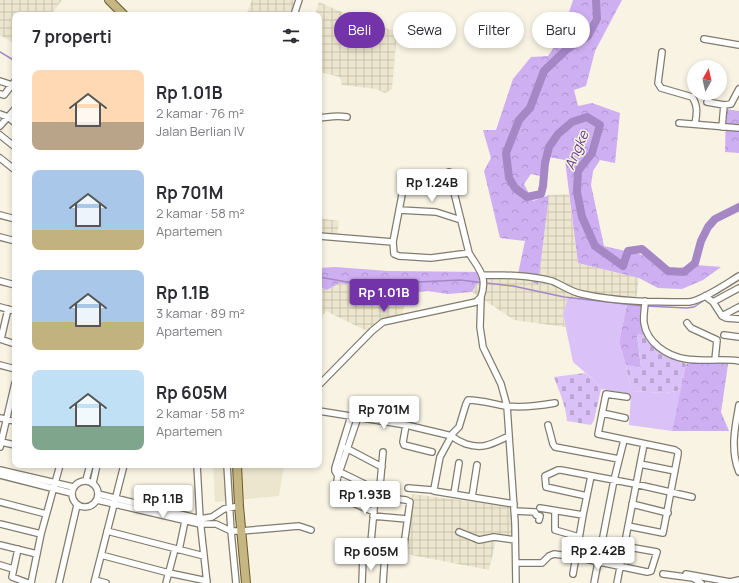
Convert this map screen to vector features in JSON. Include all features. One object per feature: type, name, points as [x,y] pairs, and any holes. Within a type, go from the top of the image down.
[{"type":"main road","points":[[109,0],[121,12]]},
{"type":"main road","points":[[237,468],[246,583]]},
{"type":"street","points":[[295,12],[298,0]]},
{"type":"street","points":[[704,39],[739,45]]},
{"type":"street","points":[[662,52],[658,83],[661,88],[692,97],[697,111],[695,124]]},
{"type":"street","points":[[0,81],[12,83]]},
{"type":"street","points":[[0,94],[4,94],[12,84]]},
{"type":"street","points":[[708,100],[707,102],[724,105],[731,104],[739,89]]},
{"type":"street","points":[[722,127],[724,105]]},
{"type":"street","points":[[0,126],[12,112]]},
{"type":"street","points":[[0,114],[12,120]]},
{"type":"street","points":[[322,118],[329,118],[335,115],[347,117]]},
{"type":"street","points":[[679,123],[739,128]]},
{"type":"street","points":[[0,135],[12,145]]},
{"type":"street","points":[[0,158],[12,168]]},
{"type":"street","points":[[449,172],[469,253],[483,277],[480,327],[483,347],[501,384],[507,406],[514,504],[516,583]]},
{"type":"street","points":[[405,179],[393,242],[394,254],[400,256],[437,258],[469,253]]},
{"type":"street","points":[[399,210],[436,212],[461,220]]},
{"type":"street","points":[[0,215],[12,218]]},
{"type":"street","points":[[322,236],[393,242]]},
{"type":"street","points":[[0,237],[12,240]]},
{"type":"street","points":[[483,277],[503,275],[537,278],[553,282],[584,295],[645,303],[689,302],[708,298],[739,288]]},
{"type":"street","points":[[708,298],[739,276]]},
{"type":"street","points":[[0,281],[12,284]]},
{"type":"street","points":[[322,382],[372,331],[383,322],[476,302],[481,297]]},
{"type":"street","points":[[708,298],[722,316],[726,318],[739,319]]},
{"type":"street","points":[[645,303],[644,319],[648,337],[666,352],[685,359],[739,361]]},
{"type":"street","points":[[0,307],[12,310]]},
{"type":"street","points":[[722,316],[739,307]]},
{"type":"street","points":[[8,309],[0,339],[12,343]]},
{"type":"street","points":[[687,323],[691,328],[717,340],[715,360]]},
{"type":"street","points":[[724,335],[739,337]]},
{"type":"street","points":[[0,365],[12,368]]},
{"type":"street","points":[[627,397],[606,394],[598,434],[677,451],[678,454],[663,533],[628,526]]},
{"type":"street","points":[[12,398],[3,418],[0,444],[12,445]]},
{"type":"street","points":[[408,488],[434,489],[440,458],[452,436],[459,427],[468,400],[507,406],[532,407],[555,403]]},
{"type":"street","points":[[739,405],[734,447],[734,456],[739,472]]},
{"type":"street","points":[[322,411],[406,425],[452,436],[457,440],[479,447],[509,436]]},
{"type":"street","points":[[602,413],[625,418]]},
{"type":"street","points":[[345,448],[351,416]]},
{"type":"street","points":[[358,417],[335,471],[379,494],[408,500],[410,502],[402,554],[365,554],[363,556],[362,583]]},
{"type":"street","points":[[406,425],[403,442],[404,446],[432,452]]},
{"type":"street","points":[[548,425],[555,447],[619,459]]},
{"type":"street","points":[[594,583],[614,480],[624,440]]},
{"type":"street","points":[[617,583],[644,444]]},
{"type":"street","points":[[345,448],[382,467]]},
{"type":"street","points":[[370,553],[375,498],[379,494],[383,452]]},
{"type":"street","points":[[442,460],[436,491],[514,504]]},
{"type":"street","points":[[454,494],[459,463]]},
{"type":"street","points":[[640,464],[675,471]]},
{"type":"street","points":[[472,497],[477,465]]},
{"type":"street","points":[[18,550],[13,569],[13,578],[30,583],[46,514],[59,468]]},
{"type":"street","points":[[86,480],[89,468]]},
{"type":"street","points":[[93,483],[96,468]]},
{"type":"street","points":[[106,583],[94,582],[123,468]]},
{"type":"street","points":[[101,555],[205,582],[197,468]]},
{"type":"street","points":[[227,468],[236,583]]},
{"type":"street","points":[[0,470],[54,486]]},
{"type":"street","points":[[587,496],[546,487],[545,476],[560,470],[636,484],[692,497]]},
{"type":"street","points":[[227,472],[238,474]]},
{"type":"street","points":[[339,474],[334,492],[335,495],[374,514],[407,518]]},
{"type":"street","points":[[0,475],[72,490]]},
{"type":"street","points":[[573,574],[591,476]]},
{"type":"street","points":[[86,480],[93,483],[97,488],[98,494],[97,500],[92,505],[87,507],[78,505],[73,500],[72,490],[80,481],[86,480]]},
{"type":"street","points":[[98,494],[115,501],[185,521],[200,521],[215,516],[220,511],[239,506]]},
{"type":"street","points":[[97,500],[115,501],[216,524],[231,531],[299,526],[311,530]]},
{"type":"street","points":[[0,502],[46,514]]},
{"type":"street","points":[[632,504],[668,513]]},
{"type":"street","points":[[59,583],[78,505]]},
{"type":"street","points":[[540,508],[583,515]]},
{"type":"street","points":[[514,510],[535,512],[536,515],[540,516],[539,520]]},
{"type":"street","points":[[555,511],[555,530],[579,537]]},
{"type":"street","points":[[166,583],[185,521]]},
{"type":"street","points":[[0,524],[41,534]]},
{"type":"street","points":[[107,531],[204,556]]},
{"type":"street","points":[[459,532],[479,540],[494,537],[515,540]]},
{"type":"street","points":[[0,545],[37,554]]},
{"type":"street","points":[[516,563],[542,563],[549,556],[554,554],[619,567],[650,572],[652,570],[657,552],[623,546]]},
{"type":"street","points":[[382,583],[385,554]]},
{"type":"street","points":[[0,565],[13,569]]},
{"type":"street","points":[[664,574],[693,578],[701,583]]},
{"type":"street","points":[[686,574],[729,582],[739,580]]},
{"type":"street","points":[[187,583],[188,577]]},
{"type":"shaded area","points":[[0,0],[62,0],[53,12],[12,12],[12,42],[0,35]]},
{"type":"shaded area","points":[[252,0],[298,0],[294,12],[247,12]]},
{"type":"shaded area","points":[[319,2],[342,12],[334,12],[334,48],[385,48],[385,28],[393,31],[393,48],[396,48],[392,89],[385,93],[376,89],[342,85],[340,77],[322,73],[322,12],[316,12]]},
{"type":"shaded area","points":[[569,194],[578,263],[639,278],[636,300],[627,304],[568,297],[563,314],[565,327],[514,320],[472,292],[484,272],[518,274],[538,285],[549,195]]},
{"type":"shaded area","points":[[322,218],[339,221],[337,237],[322,235]]},
{"type":"shaded area","points":[[340,283],[406,294],[402,317],[382,324],[371,333],[326,311],[322,316],[322,288],[327,290]]},
{"type":"shaded area","points":[[213,468],[284,468],[279,496],[215,502]]},
{"type":"shaded area","points":[[412,494],[514,507],[514,538],[497,536],[489,570],[406,554]]},
{"type":"green space","points":[[573,0],[622,0],[595,51],[586,86],[574,90],[578,106],[592,103],[620,113],[615,163],[600,160],[593,171],[591,185],[604,246],[660,259],[668,270],[696,265],[721,267],[703,280],[682,289],[658,288],[639,278],[578,263],[565,160],[549,157],[545,177],[531,174],[524,184],[533,201],[549,195],[538,285],[518,274],[525,241],[500,238],[484,171],[491,158],[483,130],[496,130],[513,79],[531,57],[548,56],[553,48],[590,48],[590,12],[569,12]]},
{"type":"green space","points":[[726,109],[739,111],[739,153],[725,152]]},
{"type":"green space","points":[[335,267],[388,271],[484,272],[472,292],[448,294],[427,291],[406,294],[340,283],[327,290],[322,288],[322,268]]},
{"type":"green space","points":[[568,297],[627,304],[619,342],[626,365],[631,391],[665,393],[681,390],[672,431],[629,425],[631,394],[601,389],[594,380],[573,362],[563,314]]},
{"type":"green space","points":[[636,300],[645,300],[647,336],[637,334],[641,368],[626,365],[619,342],[627,304]]},
{"type":"green space","points":[[637,334],[647,336],[656,347],[686,364],[681,390],[665,393],[631,391],[626,365],[641,368]]},
{"type":"green space","points":[[729,358],[721,412],[729,431],[672,431],[686,364]]},
{"type":"green space","points":[[585,373],[594,380],[601,389],[594,420],[591,425],[567,421],[564,404],[554,377]]},
{"type":"waterway","name":"Angke","points":[[596,0],[597,19],[588,36],[567,49],[544,71],[530,108],[519,120],[506,153],[509,178],[515,188],[527,197],[541,194],[545,163],[549,147],[558,134],[572,122],[587,117],[600,125],[592,153],[578,171],[577,192],[582,217],[595,246],[623,266],[628,251],[642,249],[668,271],[684,272],[695,263],[701,241],[708,227],[715,219],[739,207]]},
{"type":"waterway","name":"Angke","points":[[0,52],[12,59]]},
{"type":"waterway","name":"Angke","points":[[322,278],[347,282],[418,282],[460,280],[513,286],[564,297],[643,306]]},
{"type":"waterway","name":"Angke","points":[[727,287],[739,280]]},
{"type":"waterway","name":"Angke","points":[[646,306],[687,308],[694,307],[706,299]]}]
